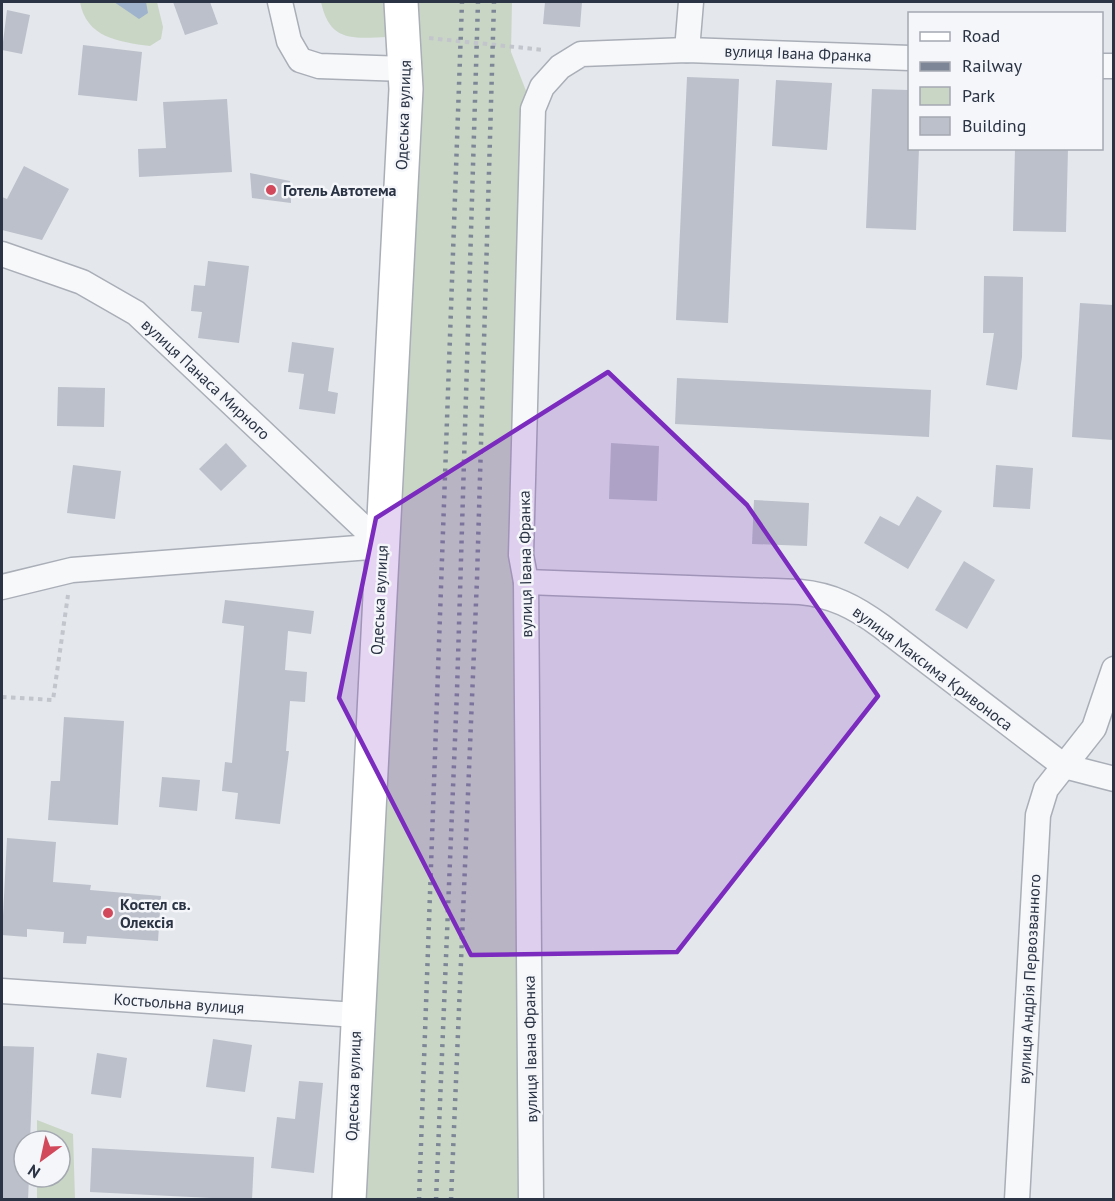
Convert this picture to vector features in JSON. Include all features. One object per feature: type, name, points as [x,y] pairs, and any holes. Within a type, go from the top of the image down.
[{"type":"main road","name":"Одеська вулиця","points":[[349,1200],[356,1015],[382,546],[405,53],[401,2]]},
{"type":"street","points":[[280,2],[289,41],[300,60],[319,66],[405,53]]},
{"type":"street","points":[[687,50],[691,2]]},
{"type":"street","name":"вулиця Івана Франка","points":[[531,1200],[526,582],[521,555],[533,109],[542,87],[560,67],[582,54],[687,50],[908,58]]},
{"type":"street","name":"вулиця Панаса Мирного","points":[[2,254],[82,282],[136,313],[382,546]]},
{"type":"street","points":[[2,587],[72,570],[382,546]]},
{"type":"street","name":"вулиця Максима Кривоноса","points":[[526,582],[800,592],[838,600],[858,609],[1064,766],[1113,779]]},
{"type":"street","name":"вулиця Андрія Первозванного","points":[[1017,1200],[1038,815],[1046,789],[1094,728],[1113,669]]},
{"type":"street","name":"Костьольна вулиця","points":[[2,991],[356,1015]]},
{"type":"path","points":[[405,53],[469,41],[582,54]]},
{"type":"path","points":[[2,697],[53,700],[72,570]]},
{"type":"highlighted area","points":[[608,372],[747,505],[878,696],[677,952],[471,955],[339,698],[376,518]]},
{"type":"green space","points":[[80,2],[157,2],[163,27],[161,39],[150,46],[105,36],[89,23],[83,14]]},
{"type":"green space","points":[[321,2],[512,2],[511,52],[533,109],[531,1199],[349,1199],[406,89],[388,37],[354,37],[337,31],[330,25]]},
{"type":"green space","points":[[37,1120],[60,1129],[37,1129]]},
{"type":"green space","points":[[73,1134],[75,1199],[37,1199],[37,1189],[72,1189]]},
{"type":"water","points":[[114,2],[146,2],[148,13],[139,19]]},
{"type":"building","points":[[173,2],[210,2],[218,24],[185,35]]},
{"type":"building","points":[[545,2],[582,2],[580,27],[543,24]]},
{"type":"building","points":[[7,10],[30,15],[22,54],[2,50]]},
{"type":"building","points":[[83,45],[142,52],[137,101],[78,95]]},
{"type":"building","points":[[687,77],[739,79],[728,323],[676,320]]},
{"type":"building","points":[[776,80],[832,83],[827,150],[772,146]]},
{"type":"building","points":[[872,89],[908,90],[908,150],[919,150],[916,230],[866,228]]},
{"type":"building","points":[[227,99],[232,172],[139,177],[138,149],[166,148],[163,102]]},
{"type":"building","points":[[1015,150],[1068,150],[1066,232],[1013,231]]},
{"type":"building","points":[[24,166],[69,189],[42,240],[2,230],[2,197],[7,199]]},
{"type":"building","name":"Готель Автотема","points":[[250,173],[290,181],[291,203],[252,198]]},
{"type":"building","points":[[208,261],[249,266],[239,343],[198,338],[202,312],[191,311],[194,285],[205,286]]},
{"type":"building","points":[[984,276],[1023,277],[1022,357],[1017,390],[986,385],[994,333],[983,333]]},
{"type":"building","points":[[1080,303],[1113,305],[1113,440],[1072,437]]},
{"type":"building","points":[[292,342],[334,348],[328,391],[338,393],[335,414],[299,409],[304,374],[288,372]]},
{"type":"building","points":[[677,378],[931,390],[929,437],[675,424]]},
{"type":"building","points":[[58,387],[105,388],[104,427],[57,426]]},
{"type":"building","points":[[226,443],[247,466],[221,491],[199,469]]},
{"type":"building","points":[[611,443],[659,446],[657,501],[609,499]]},
{"type":"building","points":[[73,465],[121,471],[115,519],[67,513]]},
{"type":"building","points":[[996,465],[1033,468],[1030,509],[993,507]]},
{"type":"building","points":[[917,496],[942,511],[908,569],[864,543],[880,516],[899,526]]},
{"type":"building","points":[[754,500],[809,503],[807,546],[752,544]]},
{"type":"building","points":[[964,561],[995,580],[967,629],[935,610]]},
{"type":"building","points":[[225,600],[314,611],[311,634],[288,631],[285,670],[307,672],[305,702],[290,701],[286,751],[289,751],[280,824],[235,819],[238,793],[222,791],[225,762],[232,763],[244,626],[222,623]]},
{"type":"building","points":[[64,717],[124,721],[118,825],[48,820],[51,781],[60,781]]},
{"type":"building","points":[[162,777],[200,780],[197,811],[159,807]]},
{"type":"building","points":[[7,838],[56,842],[53,882],[91,885],[90,890],[161,896],[158,941],[87,936],[86,944],[63,943],[64,932],[27,929],[27,937],[2,935]]},
{"type":"building","points":[[213,1039],[252,1045],[245,1092],[206,1087]]},
{"type":"building","points":[[2,1046],[34,1047],[31,1129],[12,1129],[12,1189],[28,1189],[28,1200],[2,1200]]},
{"type":"building","points":[[97,1053],[127,1058],[121,1098],[91,1094]]},
{"type":"building","points":[[299,1081],[323,1083],[314,1173],[271,1168],[277,1117],[295,1119]]},
{"type":"building","points":[[92,1148],[254,1157],[252,1200],[90,1192]]},
{"type":"railway","points":[[419,1200],[462,2]]},
{"type":"railway","points":[[436,1200],[457,691],[478,2]]},
{"type":"railway","points":[[451,1200],[477,579],[494,2]]},
{"type":"place","name":"Готель Автотема","points":[[271,190]]},
{"type":"place","name":"Костел св. Олексія","points":[[108,913]]}]
